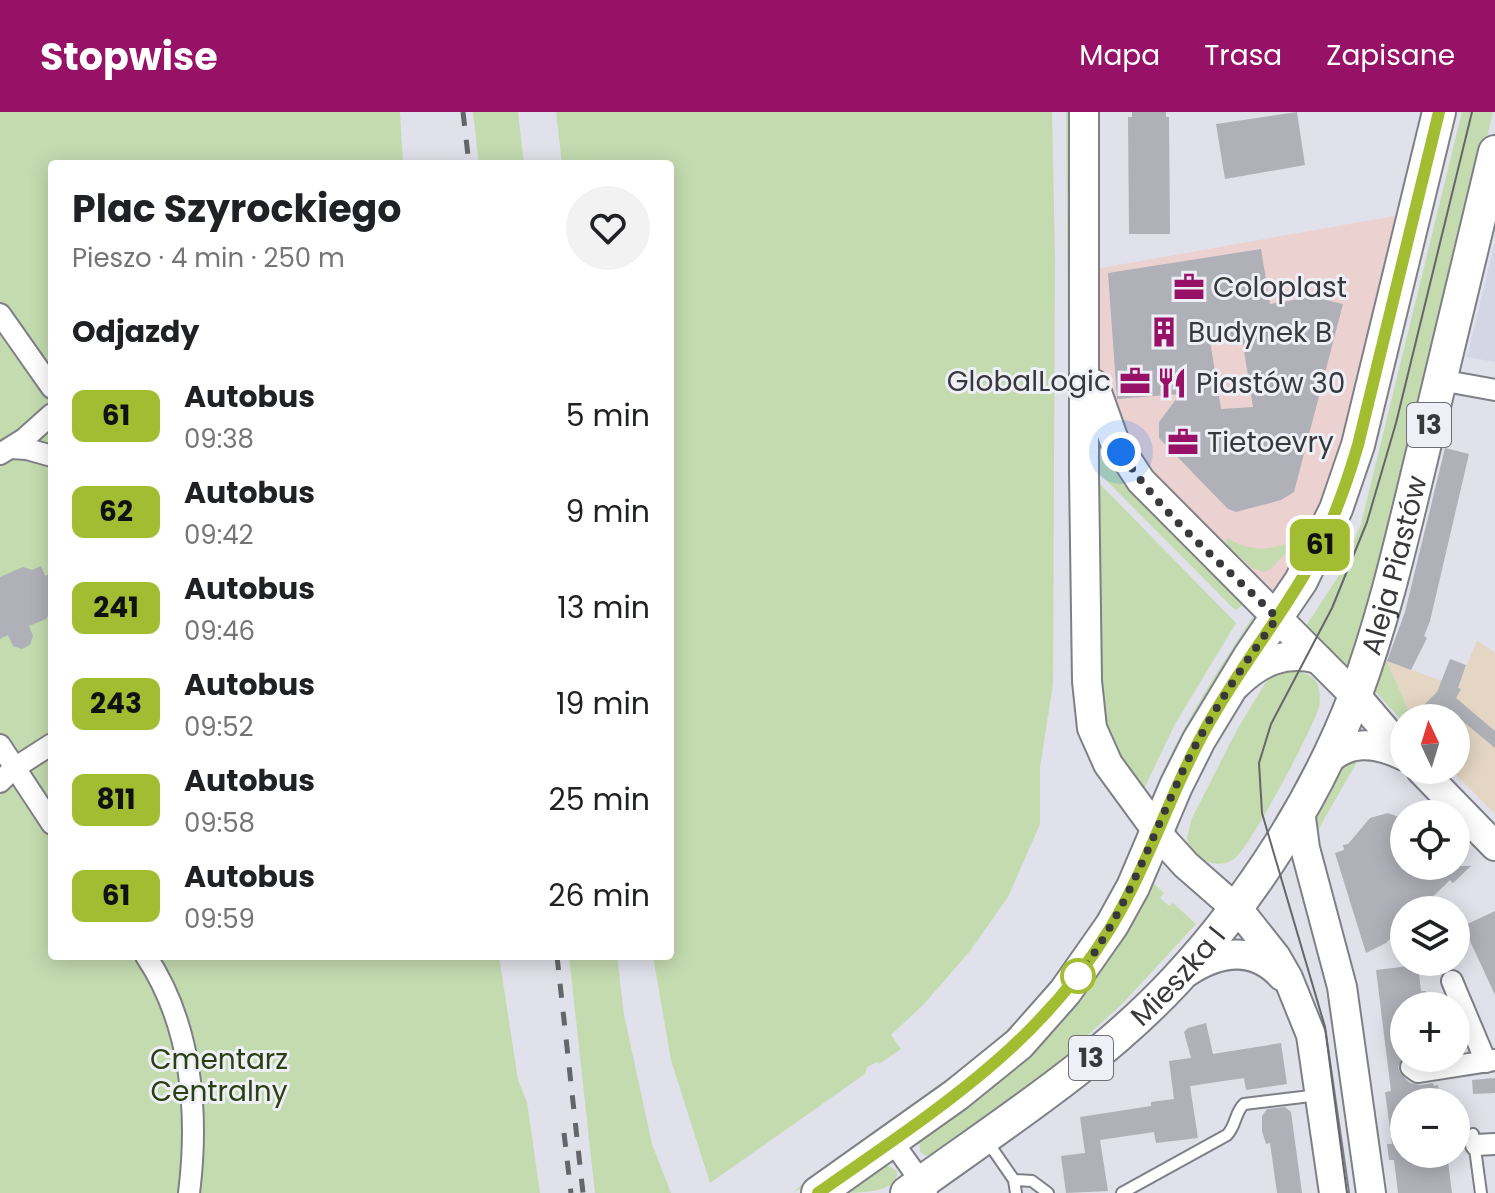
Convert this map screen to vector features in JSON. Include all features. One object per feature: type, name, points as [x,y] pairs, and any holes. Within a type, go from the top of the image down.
[{"type":"main road","name":"13","points":[[818,1193],[1000,1060],[1052,1009],[1084,969],[1112,925],[1133,887],[1187,764],[1224,698],[1317,553],[1353,462],[1398,291],[1439,112]]},
{"type":"main road","name":"Aleja Piastów","points":[[1355,696],[1391,579],[1495,152]]},
{"type":"main road","name":"13","points":[[1236,908],[1300,810],[1355,696]]},
{"type":"main road","name":"Mieszka I","points":[[919,1189],[1089,1059],[1176,979],[1236,908]]},
{"type":"street","points":[[1084,112],[1084,474],[1087,681],[1091,720],[1102,754],[1157,831],[1186,865],[1236,908],[1276,957],[1294,991],[1311,1035],[1334,1193]]},
{"type":"street","points":[[0,314],[48,382]]},
{"type":"street","points":[[1085,340],[1104,417],[1129,466],[1164,507],[1355,696],[1390,737]]},
{"type":"street","points":[[1440,380],[1495,390]]},
{"type":"street","points":[[5,451],[48,417]]},
{"type":"street","points":[[5,451],[27,449],[48,455]]},
{"type":"street","points":[[1224,698],[1251,671],[1270,661],[1297,655],[1318,659]]},
{"type":"street","points":[[0,745],[7,775],[48,820]]},
{"type":"street","points":[[1324,764],[1338,751],[1360,745],[1390,749]]},
{"type":"street","points":[[7,775],[48,747]]},
{"type":"street","points":[[1435,784],[1495,846]]},
{"type":"street","points":[[1300,810],[1305,848],[1342,987],[1371,1193]]},
{"type":"street","points":[[1176,979],[1205,960],[1227,954],[1242,954],[1268,964],[1294,991]]},
{"type":"street","points":[[148,960],[167,994],[187,1067],[195,1125],[189,1193]]},
{"type":"street","points":[[1452,981],[1491,1061],[1470,1064]]},
{"type":"street","name":"Mieszka I","points":[[892,1141],[919,1189]]},
{"type":"lane","points":[[1122,1193],[1227,1135],[1244,1104],[1321,1095]]},
{"type":"lane","points":[[984,1137],[1014,1180],[1016,1193]]},
{"type":"lane","points":[[1481,1193],[1482,1141]]},
{"type":"lane","points":[[1014,1180],[1032,1181],[1048,1193]]},
{"type":"shaded area","points":[[1411,213],[1361,422],[1275,611],[1128,461],[1093,363],[1090,270]]},
{"type":"shaded area","points":[[1495,242],[1495,362],[1467,357]]},
{"type":"shaded area","points":[[1477,640],[1495,653],[1495,814],[1465,784],[1470,784],[1470,704],[1406,704],[1386,660],[1458,687]]},
{"type":"green space","name":"Cmentarz Centralny","points":[[0,112],[400,112],[403,160],[48,160],[48,960],[500,960],[518,1080],[527,1102],[540,1193],[0,1193]]},
{"type":"green space","points":[[473,112],[518,112],[524,160],[479,160]]},
{"type":"green space","points":[[556,112],[1052,112],[1055,258],[1053,684],[1040,767],[1040,824],[1008,897],[970,951],[924,1004],[891,1035],[901,1049],[879,1064],[877,1062],[867,1067],[865,1074],[710,1183],[671,1060],[654,960],[674,960],[674,160],[562,160]]},
{"type":"green space","points":[[1066,112],[1074,112],[1076,469],[1069,469]]},
{"type":"green space","points":[[1462,112],[1493,112],[1392,531],[1348,675],[1326,652],[1328,646],[1312,639],[1304,629],[1338,577],[1361,524]]},
{"type":"green space","points":[[1091,411],[1248,601],[1236,610],[1232,607],[1097,471]]},
{"type":"green space","points":[[1096,480],[1236,623],[1175,724],[1141,795],[1116,757],[1098,715]]},
{"type":"green space","points":[[1305,532],[1271,569],[1264,572],[1252,568],[1224,543],[1228,538],[1248,547],[1267,548],[1286,543]]},
{"type":"green space","points":[[1256,612],[1263,619],[1154,806],[1150,802],[1184,728]]},
{"type":"green space","points":[[1386,660],[1406,704],[1390,704],[1390,708],[1374,690]]},
{"type":"green space","points":[[1292,670],[1309,676],[1318,685],[1319,705],[1314,720],[1280,788],[1242,850],[1234,859],[1222,864],[1205,861],[1190,850],[1187,838],[1192,818],[1238,728],[1269,677]]},
{"type":"green space","points":[[1362,753],[1314,837],[1314,816],[1338,767]]},
{"type":"green space","points":[[1148,878],[1164,893],[1160,898],[1169,906],[1173,903],[1196,924],[1123,1003],[1019,1098],[935,1157],[924,1155],[920,1151],[919,1138]]},
{"type":"green space","points":[[569,960],[617,960],[624,1015],[652,1144],[671,1193],[595,1193]]},
{"type":"green space","points":[[1024,1014],[1009,1036],[835,1166],[793,1193],[807,1179],[976,1058]]},
{"type":"green space","points":[[882,1162],[897,1171],[892,1184],[876,1190],[838,1193]]},
{"type":"building","points":[[1132,112],[1166,112],[1166,117],[1169,117],[1170,234],[1129,234],[1128,117],[1132,117]]},
{"type":"building","points":[[1297,112],[1305,165],[1225,179],[1216,124]]},
{"type":"building","points":[[1261,249],[1270,304],[1313,297],[1343,304],[1294,492],[1281,500],[1236,512],[1228,509],[1159,438],[1159,422],[1180,394],[1117,399],[1108,273]],"holes":[[[1242,338],[1253,407],[1221,409],[1210,341]]]},
{"type":"building","points":[[1445,448],[1469,454],[1424,636],[1427,638],[1411,670],[1387,661],[1405,612]]},
{"type":"building","points":[[41,566],[45,576],[48,575],[48,616],[29,626],[33,636],[30,645],[22,649],[13,646],[8,635],[0,639],[0,577],[23,567],[32,570]]},
{"type":"building","points":[[1450,659],[1466,665],[1456,698],[1463,704],[1425,704],[1437,692]]},
{"type":"building","points":[[1470,710],[1495,731],[1495,748],[1470,727]]},
{"type":"building","points":[[1390,814],[1390,880],[1450,880],[1433,896],[1390,896],[1390,939],[1366,953],[1335,853],[1344,850],[1343,845],[1348,844],[1370,818]]},
{"type":"building","points":[[1495,911],[1495,995],[1470,941],[1470,923]]},
{"type":"building","points":[[1390,968],[1390,976],[1419,976],[1421,991],[1426,992],[1390,992],[1390,1072],[1400,1072],[1410,1083],[1433,1083],[1438,1088],[1391,1088],[1376,970]]},
{"type":"building","points":[[1206,1023],[1213,1054],[1281,1043],[1287,1084],[1246,1090],[1244,1078],[1190,1086],[1198,1138],[1156,1143],[1154,1132],[1100,1140],[1108,1191],[1066,1193],[1061,1156],[1085,1153],[1080,1117],[1151,1106],[1151,1102],[1174,1099],[1169,1061],[1191,1058],[1184,1032]]},
{"type":"building","points":[[1495,1078],[1495,1093],[1473,1094],[1472,1080]]},
{"type":"building","points":[[1390,1091],[1390,1129],[1385,1092]]},
{"type":"building","points":[[1285,1107],[1291,1112],[1302,1193],[1277,1193],[1270,1143],[1266,1144],[1262,1131],[1262,1116],[1267,1109]]},
{"type":"building","points":[[1395,1168],[1449,1168],[1452,1193],[1398,1193]]},
{"type":"tram line","points":[[1347,1193],[1325,1027],[1262,813],[1259,763],[1271,724],[1332,608],[1367,522],[1396,423],[1472,112]]},
{"type":"railway","points":[[463,112],[469,160]]},
{"type":"railway","points":[[557,960],[583,1193]]},
{"type":"railway","points":[[564,1133],[571,1193]]},
{"type":"bus line","name":"61","points":[[818,1193],[956,1095],[1019,1044],[1084,969],[1112,925],[1133,887],[1199,740],[1236,677],[1310,565],[1342,495],[1398,291],[1439,112]]},
{"type":"place","name":"Coloplast","points":[[1189,287]]},
{"type":"place","name":"Budynek B","points":[[1164,332]]},
{"type":"place","name":"GlobalLogic","points":[[1135,381]]},
{"type":"place","name":"Piastów 30","points":[[1172,383]]},
{"type":"place","name":"Tietoevry","points":[[1183,442]]},
{"type":"route","points":[[1078,976],[1133,887],[1199,740],[1236,677],[1277,618],[1164,507],[1121,452]]}]
